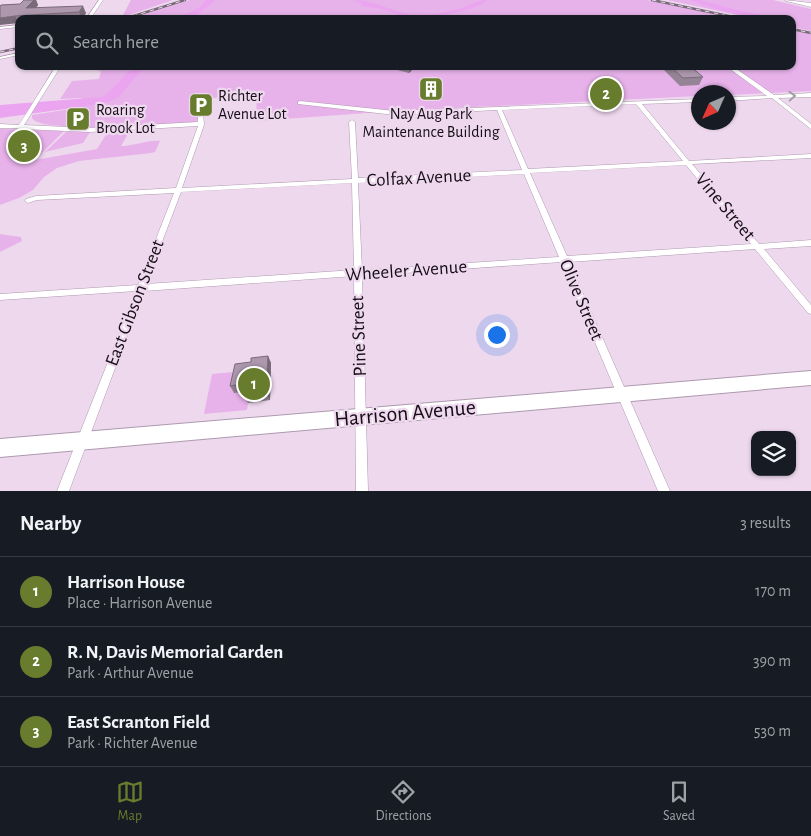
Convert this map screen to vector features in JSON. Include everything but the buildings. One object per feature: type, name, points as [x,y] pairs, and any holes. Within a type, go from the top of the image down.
[{"type":"highway","points":[[788,0],[811,5]]},
{"type":"main road","name":"Harrison Avenue","points":[[0,448],[811,378]]},
{"type":"street","points":[[91,15],[101,0]]},
{"type":"street","points":[[0,28],[15,26]]},
{"type":"street","points":[[0,58],[15,55]]},
{"type":"street","points":[[20,128],[57,70]]},
{"type":"street","points":[[734,70],[773,97],[811,127]]},
{"type":"street","points":[[736,99],[811,95]]},
{"type":"street","points":[[300,103],[395,114],[691,100]]},
{"type":"street","name":"Vine Street","points":[[638,103],[811,311]]},
{"type":"street","name":"Olive Street","points":[[499,109],[664,491]]},
{"type":"street","name":"East Gibson Street","points":[[62,491],[178,191],[201,124],[201,113]]},
{"type":"street","name":"Pine Street","points":[[352,122],[362,491]]},
{"type":"street","points":[[0,126],[90,130],[201,124]]},
{"type":"street","name":"Colfax Avenue","points":[[28,201],[36,198],[811,156]]},
{"type":"street","name":"Wheeler Avenue","points":[[0,297],[811,243]]},
{"type":"shaded area","points":[[131,0],[173,0],[129,15],[123,15]]},
{"type":"shaded area","points":[[190,0],[647,0],[718,15],[142,15]]},
{"type":"shaded area","points":[[206,0],[215,0],[197,15],[183,15],[199,8]]},
{"type":"shaded area","points":[[353,0],[370,2],[403,13],[419,15],[398,15],[385,10],[361,6],[362,4]]},
{"type":"shaded area","points":[[487,0],[483,4],[443,15],[419,15],[446,12]]},
{"type":"shaded area","points":[[667,0],[773,0],[811,9],[811,31],[796,28],[796,15],[737,15]]},
{"type":"shaded area","points":[[691,0],[700,0],[763,15],[742,15]]},
{"type":"shaded area","points":[[796,31],[811,34],[811,91],[736,95],[736,85],[691,85],[691,96],[394,111],[257,121],[256,91],[241,90],[215,98],[209,97],[205,112],[195,122],[82,127],[41,123],[32,118],[32,115],[77,108],[82,98],[60,99],[72,81],[99,79],[101,71],[96,70],[796,70]]},
{"type":"shaded area","points":[[130,70],[142,70],[118,98],[102,104],[0,118],[0,105],[102,97]]},
{"type":"shaded area","points":[[0,129],[64,131],[35,160],[97,149],[109,130],[131,129],[121,146],[160,141],[155,152],[79,161],[57,168],[44,177],[33,190],[0,205]]},
{"type":"shaded area","points":[[66,132],[90,132],[83,143],[45,152]]},
{"type":"shaded area","points":[[0,234],[21,237],[22,241],[0,252]]},
{"type":"shaded area","points":[[233,372],[233,392],[245,391],[249,395],[247,410],[204,414],[212,374]]},
{"type":"railway","points":[[137,15],[185,0]]},
{"type":"railway","points":[[652,0],[724,15]]},
{"type":"railway","points":[[796,30],[811,33]]},
{"type":"railway","points":[[0,52],[15,49]]},
{"type":"place","name":"Nay Aug Park Maintenance Building","points":[[431,89]]},
{"type":"place","name":"R. N, Davis Memorial Garden","points":[[606,94]]},
{"type":"place","name":"Richter Avenue Lot","points":[[201,105]]},
{"type":"place","name":"Roaring Brook Lot","points":[[78,119]]},
{"type":"place","name":"East Scranton Field","points":[[24,146]]},
{"type":"place","name":"Harrison House","points":[[254,384]]}]
